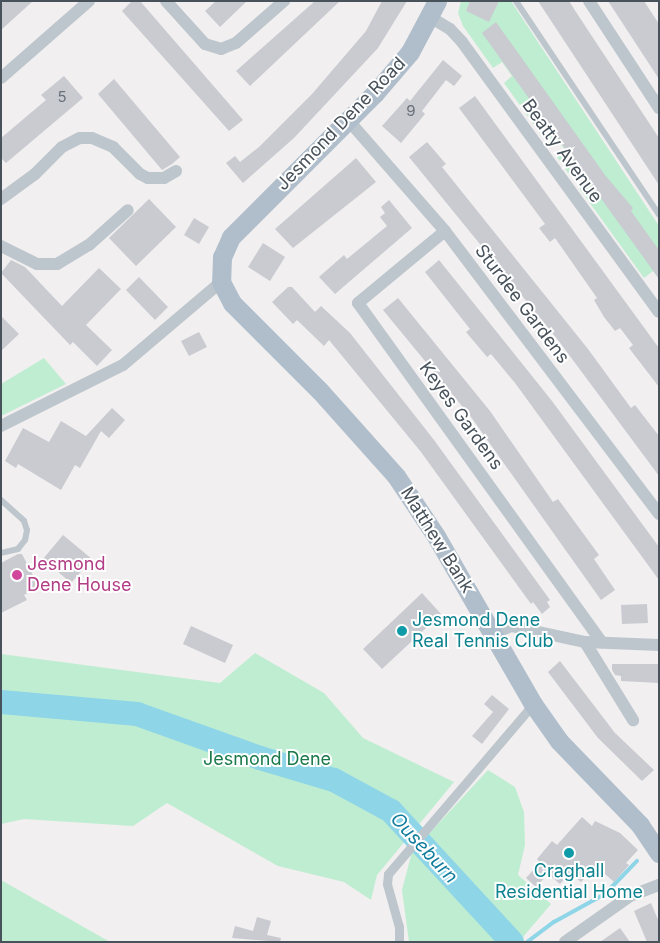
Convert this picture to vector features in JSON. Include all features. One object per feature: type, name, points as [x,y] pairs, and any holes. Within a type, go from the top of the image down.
[{"type":"main road","name":"Jesmond Dene Road","points":[[221,282],[222,257],[231,237],[349,121],[395,70],[434,9]]},
{"type":"main road","name":"Matthew Bank","points":[[221,282],[232,302],[320,391],[396,476],[436,536],[533,704],[559,741],[640,825],[659,853]]},
{"type":"street","points":[[1,78],[89,1]]},
{"type":"street","points":[[166,1],[205,44],[221,49],[236,43],[284,1]]},
{"type":"street","points":[[589,1],[659,108]]},
{"type":"street","name":"Beatty Avenue","points":[[434,9],[462,42],[659,312]]},
{"type":"street","name":"Sturdee Gardens","points":[[349,121],[445,231],[659,514]]},
{"type":"street","points":[[1,199],[40,170],[62,147],[80,138],[92,138],[113,147],[140,174],[148,178],[164,178],[176,171]]},
{"type":"street","points":[[1,246],[37,264],[57,264],[90,245],[128,210]]},
{"type":"street","name":"Keyes Gardens","points":[[445,231],[358,303],[602,642]]},
{"type":"street","points":[[1,426],[123,365],[221,282]]},
{"type":"street","points":[[493,634],[512,626],[585,642],[659,645]]},
{"type":"street","points":[[585,642],[633,720]]},
{"type":"street","points":[[399,942],[399,927],[387,884],[394,865],[533,704]]},
{"type":"street","points":[[565,942],[630,896],[659,885]]},
{"type":"lane","points":[[516,1],[659,215]]},
{"type":"lane","points":[[1,500],[24,521],[27,530],[25,540],[18,549],[1,553]]},
{"type":"green space","points":[[461,1],[511,1],[659,226],[659,279],[653,271],[644,278],[579,188],[587,181],[577,167],[568,173],[557,157],[566,151],[555,137],[547,143],[504,83],[512,76],[502,62],[493,68],[463,26],[458,13]]},
{"type":"green space","points":[[44,358],[66,384],[1,416],[1,384]]},
{"type":"green space","name":"Jesmond Dene","points":[[255,653],[324,693],[363,738],[454,782],[377,875],[371,900],[344,882],[278,866],[167,803],[133,826],[24,819],[1,824],[1,654],[220,683]]},
{"type":"green space","points":[[488,770],[515,787],[524,812],[525,845],[518,875],[551,904],[523,937],[525,942],[409,942],[402,890],[412,852]]},
{"type":"green space","points":[[1,880],[110,942],[1,942]]},
{"type":"building","points":[[4,1],[33,1],[1,30],[1,4]]},
{"type":"building","points":[[132,1],[140,1],[243,120],[229,131],[122,11]]},
{"type":"building","points":[[216,1],[247,1],[220,27],[205,11]]},
{"type":"building","points":[[315,1],[340,1],[250,86],[236,71]]},
{"type":"building","points":[[382,1],[407,1],[378,48],[294,138],[243,183],[226,163],[235,156],[240,162],[259,147],[312,94],[366,31]]},
{"type":"building","points":[[470,1],[499,1],[489,22],[466,11]]},
{"type":"building","points":[[538,1],[569,1],[659,138],[659,185]]},
{"type":"building","points":[[608,1],[644,1],[659,24],[659,79]]},
{"type":"building","points":[[496,22],[605,175],[633,208],[631,211],[659,250],[659,279],[482,33]]},
{"type":"building","points":[[443,60],[462,76],[454,86],[446,80],[422,111],[425,114],[401,143],[382,126],[407,98],[410,101]]},
{"type":"building","points":[[64,76],[83,98],[6,163],[1,158],[1,138],[46,100],[41,95]]},
{"type":"building","points":[[114,79],[180,157],[172,164],[162,170],[98,94]]},
{"type":"building","points":[[475,96],[659,348],[659,387],[629,348],[633,345],[620,328],[615,331],[604,317],[594,300],[597,298],[555,238],[550,242],[539,228],[545,224],[459,108]]},
{"type":"building","points":[[427,142],[446,164],[442,167],[588,349],[631,408],[635,405],[659,436],[659,476],[558,340],[409,157]]},
{"type":"building","points":[[356,158],[376,182],[293,248],[275,229]]},
{"type":"building","points":[[149,199],[176,227],[136,266],[109,238]]},
{"type":"building","points":[[389,200],[412,228],[335,294],[319,277],[344,255],[347,259],[387,226],[380,217],[385,213],[381,207]]},
{"type":"building","points":[[194,218],[209,227],[199,244],[184,235]]},
{"type":"building","points":[[263,243],[285,257],[270,281],[248,267]]},
{"type":"building","points":[[11,260],[25,267],[62,306],[99,268],[121,289],[86,325],[112,350],[97,366],[73,342],[70,345],[1,273]]},
{"type":"building","points":[[439,260],[552,401],[659,547],[659,580],[515,383],[491,354],[487,357],[466,332],[470,329],[425,272]]},
{"type":"building","points":[[139,277],[168,307],[155,320],[126,290]]},
{"type":"building","points":[[288,287],[292,287],[315,312],[321,306],[350,333],[434,440],[550,600],[547,602],[550,607],[542,614],[533,602],[531,604],[421,452],[329,340],[324,346],[297,320],[293,324],[272,302]]},
{"type":"building","points":[[398,298],[490,411],[553,502],[558,499],[599,555],[594,559],[615,590],[601,600],[471,417],[383,310]]},
{"type":"building","points":[[1,316],[19,334],[1,351]]},
{"type":"building","points":[[199,332],[207,347],[189,356],[181,341]]},
{"type":"building","points":[[112,408],[125,420],[109,438],[101,431],[80,468],[75,465],[61,490],[18,464],[16,468],[5,461],[23,428],[49,442],[61,421],[86,436]]},
{"type":"building","points":[[63,535],[92,559],[71,583],[43,559]]},
{"type":"building","name":"Jesmond Dene House","points":[[18,554],[22,554],[39,587],[24,595],[27,600],[1,613],[1,563]]},
{"type":"building","name":"Jesmond Dene Real Tennis Club","points":[[422,593],[441,614],[382,669],[363,649]]},
{"type":"building","points":[[647,604],[648,623],[622,624],[621,605]]},
{"type":"building","points":[[191,626],[233,645],[225,663],[183,644]]},
{"type":"building","points":[[560,661],[615,733],[654,770],[642,781],[598,738],[548,672]]},
{"type":"building","points":[[612,664],[659,664],[659,683],[621,681],[621,676],[615,675],[612,670]]},
{"type":"building","points":[[492,695],[509,709],[482,744],[472,736],[493,712],[484,704]]},
{"type":"building","name":"Craghall Residential Home","points":[[582,817],[592,826],[595,821],[620,833],[638,850],[626,863],[629,865],[614,882],[596,866],[581,882],[570,873],[560,884],[548,874],[536,887],[526,878],[540,863],[537,859],[552,841],[557,845]]},
{"type":"building","points":[[651,903],[659,922],[659,942],[647,942],[634,911]]},
{"type":"building","points":[[257,917],[271,921],[267,935],[281,938],[280,942],[232,938],[235,926],[253,931]]},
{"type":"building","points":[[620,928],[630,942],[600,942]]},
{"type":"waterway","name":"Ouseburn","points":[[1,702],[137,714],[260,758],[334,780],[391,811],[512,942]]},
{"type":"waterway","points":[[527,942],[554,922],[605,894],[637,861]]},
{"type":"place","name":"Jesmond Dene House","points":[[17,575]]},
{"type":"place","name":"Jesmond Dene Real Tennis Club","points":[[402,631]]},
{"type":"place","name":"Craghall Residential Home","points":[[569,853]]}]
